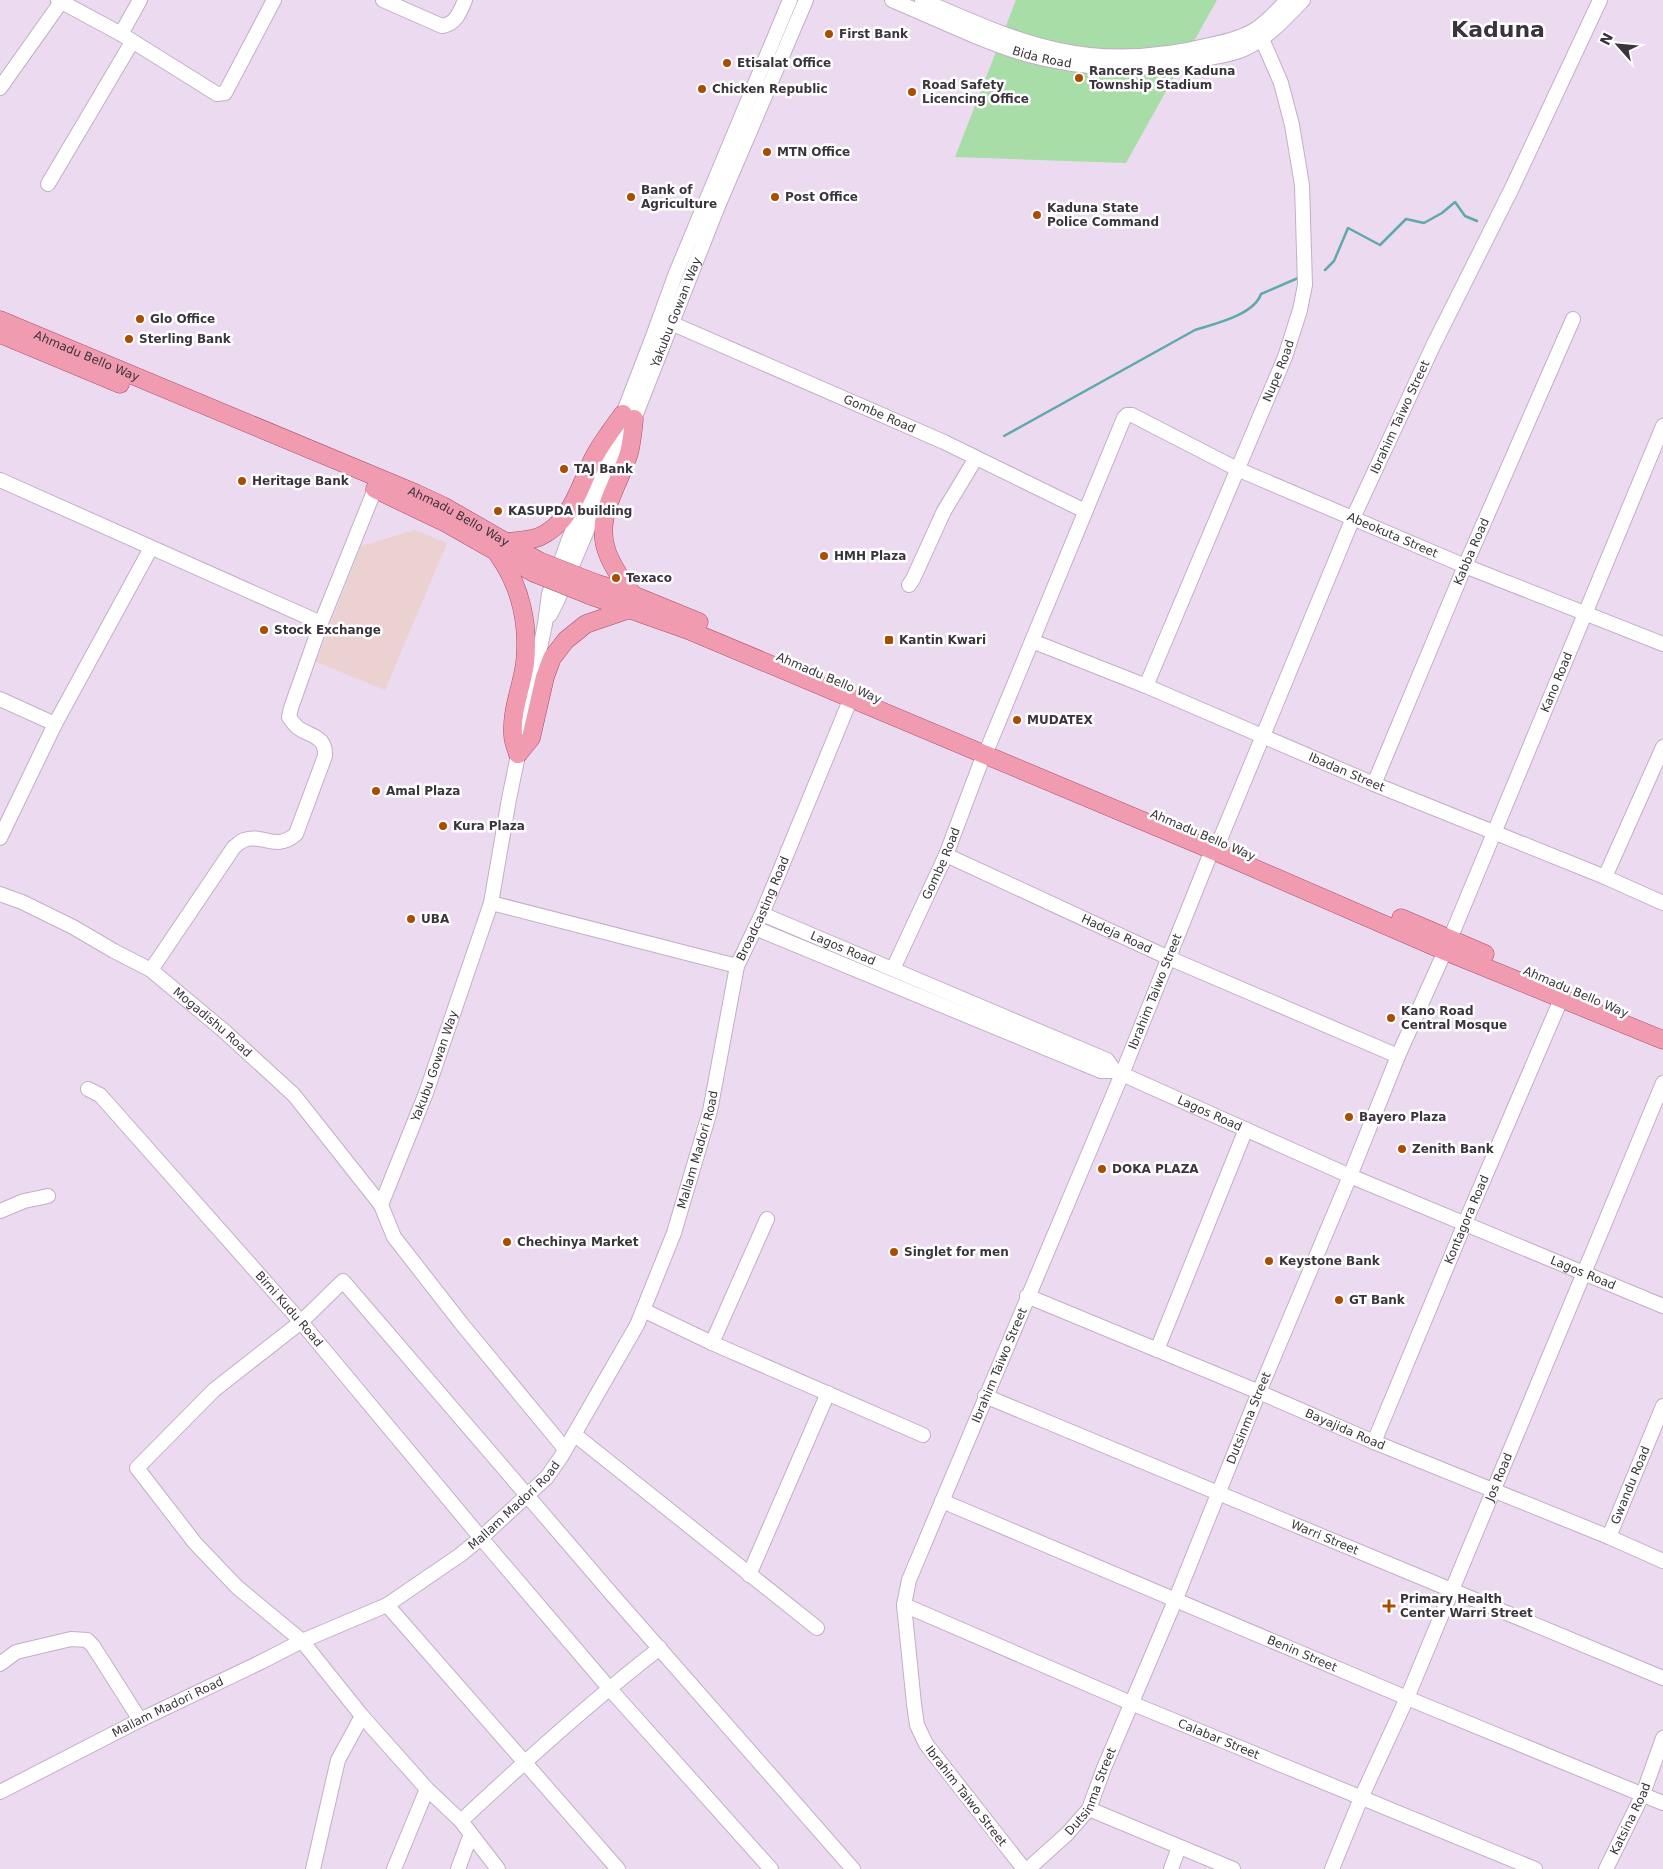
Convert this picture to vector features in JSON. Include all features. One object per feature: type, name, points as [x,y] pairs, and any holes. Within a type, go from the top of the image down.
[{"type":"main road","name":"Ahmadu Bello Way","points":[[0,320],[415,493],[443,506],[501,548]]},
{"type":"main road","name":"Ahmadu Bello Way","points":[[0,334],[374,489],[501,548],[537,567],[630,602],[986,749],[1447,945],[1663,1040]]},
{"type":"main road","points":[[518,754],[513,736],[515,714],[525,663],[524,615],[501,548],[538,537],[562,520],[578,494],[602,442],[628,416]]},
{"type":"main road","points":[[518,754],[531,738],[544,677],[552,658],[566,640],[586,624],[630,602],[607,551],[603,531],[604,516],[628,454],[628,416]]},
{"type":"main road","name":"Ahmadu Bello Way","points":[[630,602],[688,630],[851,698],[986,749]]},
{"type":"main road","name":"Ahmadu Bello Way","points":[[1447,945],[1663,1028]]},
{"type":"street","points":[[48,184],[126,38],[140,0]]},
{"type":"street","points":[[0,88],[59,1],[126,38],[217,94],[222,94],[225,93],[274,0]]},
{"type":"street","points":[[383,0],[442,26],[449,25],[458,16],[465,0]]},
{"type":"street","name":"Yakubu Gowan Way","points":[[666,320],[676,273],[790,0]]},
{"type":"street","name":"Yakubu Gowan Way","points":[[381,1205],[426,1093],[491,903],[518,754],[545,624],[558,599],[666,320],[722,197],[806,0]]},
{"type":"street","name":"Bida Road","points":[[892,0],[1024,53],[1056,62],[1090,66],[1141,68],[1184,64],[1242,50],[1282,23],[1303,0]]},
{"type":"street","name":"Bida Road","points":[[922,0],[1026,42],[1059,50],[1141,57],[1186,51],[1237,38],[1256,29],[1287,0]]},
{"type":"street","name":"Ibrahim Taiwo Street","points":[[1024,1869],[926,1744],[917,1725],[904,1605],[909,1580],[1118,1072],[1264,735],[1353,518],[1433,346],[1512,188],[1600,0]]},
{"type":"street","name":"Nupe Road","points":[[1146,686],[1285,357],[1300,310],[1305,285],[1306,264],[1302,185],[1292,125],[1281,83],[1262,38]]},
{"type":"street","name":"Kabba Road","points":[[1374,784],[1465,566],[1572,319]]},
{"type":"street","name":"Gombe Road","points":[[666,320],[881,414],[1085,511]]},
{"type":"street","name":"Gombe Road","points":[[893,969],[946,855],[986,749],[1124,418],[1127,415]]},
{"type":"street","name":"Abeokuta Street","points":[[1127,415],[1132,415],[1237,469],[1465,566],[1663,644]]},
{"type":"street","name":"Kano Road","points":[[1447,945],[1663,426]]},
{"type":"street","points":[[909,584],[944,510],[976,458]]},
{"type":"street","points":[[0,480],[322,623]]},
{"type":"street","points":[[151,970],[234,847],[244,840],[252,839],[278,843],[289,840],[296,834],[325,756],[325,748],[319,739],[296,726],[289,717],[291,708],[374,489]]},
{"type":"street","points":[[0,838],[55,724],[151,548]]},
{"type":"street","name":"Ibadan Street","points":[[1032,641],[1146,686],[1264,735],[1374,784],[1605,877],[1663,903]]},
{"type":"street","name":"Broadcasting Road","points":[[491,903],[737,966],[762,914],[851,698]]},
{"type":"street","points":[[0,699],[55,724]]},
{"type":"street","points":[[1605,877],[1663,747]]},
{"type":"street","name":"Hadeja Road","points":[[946,855],[1169,958],[1398,1056]]},
{"type":"street","name":"Mogadishu Road","points":[[0,894],[22,902],[73,926],[114,951],[151,970],[223,1030],[294,1095],[381,1205]]},
{"type":"street","name":"Lagos Road","points":[[762,914],[1107,1060],[1118,1072],[1350,1176],[1663,1306]]},
{"type":"street","points":[[755,928],[1101,1071],[1118,1072]]},
{"type":"street","name":"Dutsinma Street","points":[[1028,1869],[1067,1834],[1089,1809],[1104,1768],[1175,1601],[1258,1392],[1350,1176],[1398,1056],[1447,945]]},
{"type":"street","name":"Mallam Madori Road","points":[[0,1792],[140,1720],[302,1641],[387,1605],[460,1555],[547,1477],[637,1325],[674,1234],[710,1111],[737,966]]},
{"type":"street","name":"Kontagora Road","points":[[1374,1442],[1562,997]]},
{"type":"street","name":"Jos Road","points":[[1332,1869],[1361,1798],[1407,1698],[1663,1083]]},
{"type":"street","name":"Birni Kudu Road","points":[[88,1089],[100,1095],[301,1322],[608,1688],[771,1869]]},
{"type":"street","points":[[1157,1350],[1246,1129]]},
{"type":"street","points":[[0,1211],[24,1201],[48,1196]]},
{"type":"street","points":[[381,1205],[385,1219],[394,1237],[565,1449]]},
{"type":"street","points":[[712,1343],[767,1219]]},
{"type":"street","points":[[498,1869],[461,1821],[428,1789],[362,1716],[302,1641],[237,1587],[195,1542],[137,1468],[214,1390],[301,1322],[343,1281],[853,1869]]},
{"type":"street","name":"Bayajida Road","points":[[1027,1296],[1374,1442],[1610,1537],[1663,1561]]},
{"type":"street","points":[[643,1310],[712,1343],[923,1435]]},
{"type":"street","points":[[749,1575],[828,1393]]},
{"type":"street","name":"Warri Street","points":[[985,1396],[1663,1678]]},
{"type":"street","name":"Gwandu Road","points":[[1610,1537],[1663,1406]]},
{"type":"street","points":[[574,1434],[817,1628]]},
{"type":"street","name":"Benin Street","points":[[942,1501],[1175,1601],[1663,1803]]},
{"type":"street","points":[[387,1605],[618,1869]]},
{"type":"street","name":"Calabar Street","points":[[904,1605],[1131,1703],[1535,1869]]},
{"type":"street","points":[[0,1664],[16,1652],[72,1639],[87,1640],[140,1720]]},
{"type":"street","points":[[461,1821],[525,1761],[608,1688],[660,1648]]},
{"type":"street","points":[[313,1869],[338,1760],[362,1716]]},
{"type":"street","name":"Katsina Road","points":[[1606,1869],[1643,1794],[1663,1738]]},
{"type":"street","points":[[394,1869],[428,1789]]},
{"type":"street","points":[[1089,1809],[1233,1869]]},
{"type":"street","points":[[458,1869],[471,1834]]},
{"type":"street","points":[[1171,1869],[1179,1847]]},
{"type":"shaded area","points":[[415,530],[447,543],[385,690],[316,662],[361,546]]},
{"type":"green space","name":"Rancers Bees Kaduna Township Stadium","points":[[1016,0],[1217,0],[1126,163],[955,157]]},
{"type":"waterway","points":[[1325,270],[1334,261],[1348,228],[1380,245],[1406,219],[1424,223],[1442,213],[1455,202],[1465,216],[1477,221]]},
{"type":"waterway","points":[[1004,436],[1195,330],[1233,318],[1250,308],[1261,294],[1298,278]]},
{"type":"place","name":"First Bank","points":[[829,34]]},
{"type":"place","name":"Etisalat Office","points":[[727,63]]},
{"type":"place","name":"Rancers Bees Kaduna Township Stadium","points":[[1079,78]]},
{"type":"place","name":"Chicken Republic","points":[[702,89]]},
{"type":"place","name":"Road Safety Licencing Office","points":[[912,92]]},
{"type":"place","name":"MTN Office","points":[[767,152]]},
{"type":"place","name":"Bank of Agriculture","points":[[631,197]]},
{"type":"place","name":"Post Office","points":[[775,197]]},
{"type":"place","name":"Kaduna State Police Command","points":[[1037,215]]},
{"type":"place","name":"Glo Office","points":[[140,319]]},
{"type":"place","name":"Sterling Bank","points":[[129,339]]},
{"type":"place","name":"TAJ Bank","points":[[564,469]]},
{"type":"place","name":"Heritage Bank","points":[[242,481]]},
{"type":"place","name":"KASUPDA building","points":[[498,511]]},
{"type":"place","name":"HMH Plaza","points":[[824,556]]},
{"type":"place","name":"Texaco","points":[[616,578]]},
{"type":"place","name":"Stock Exchange","points":[[264,630]]},
{"type":"place","name":"Kantin Kwari","points":[[889,640]]},
{"type":"place","name":"MUDATEX","points":[[1017,720]]},
{"type":"place","name":"Amal Plaza","points":[[376,791]]},
{"type":"place","name":"Kura Plaza","points":[[443,826]]},
{"type":"place","name":"UBA","points":[[411,919]]},
{"type":"place","name":"Kano Road Central Mosque","points":[[1391,1018]]},
{"type":"place","name":"Bayero Plaza","points":[[1349,1117]]},
{"type":"place","name":"Zenith Bank","points":[[1402,1149]]},
{"type":"place","name":"DOKA PLAZA","points":[[1102,1169]]},
{"type":"place","name":"Chechinya Market","points":[[507,1242]]},
{"type":"place","name":"Singlet for men","points":[[894,1252]]},
{"type":"place","name":"Keystone Bank","points":[[1269,1261]]},
{"type":"place","name":"GT Bank","points":[[1339,1300]]},
{"type":"place","name":"Primary Health Center Warri Street","points":[[1389,1606]]},
{"type":"district","name":"Kaduna","points":[[1498,29]]}]
